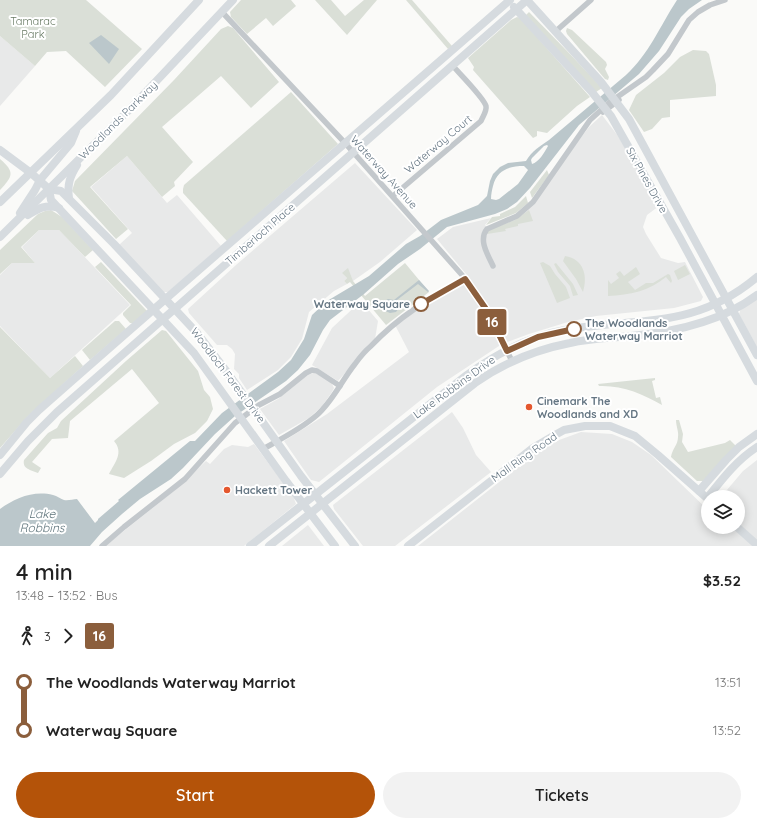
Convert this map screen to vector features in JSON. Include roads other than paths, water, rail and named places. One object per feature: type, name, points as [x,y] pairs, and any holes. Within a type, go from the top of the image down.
[{"type":"street","name":"Woodlands Parkway","points":[[0,202],[111,95],[199,0]]},
{"type":"street","name":"Woodlands Parkway","points":[[0,237],[128,111],[233,0]]},
{"type":"street","name":"Six Pines Drive","points":[[509,0],[591,91],[611,116],[716,304],[757,381]]},
{"type":"street","name":"Timberloch Place","points":[[0,455],[27,422],[66,386],[509,0]]},
{"type":"street","name":"Six Pines Drive","points":[[527,0],[601,82],[622,108],[757,355]]},
{"type":"street","name":"Timberloch Place","points":[[0,474],[36,432],[75,396],[527,0]]},
{"type":"street","points":[[556,31],[591,0]]},
{"type":"street","points":[[493,266],[484,246],[485,231],[488,227],[517,216],[528,208],[588,122],[618,96],[646,77],[668,54],[684,28],[694,16],[703,8],[725,0]]},
{"type":"street","name":"Waterway Avenue","points":[[222,12],[345,143],[465,279],[488,312],[512,361]]},
{"type":"street","name":"Waterway Court","points":[[393,196],[481,121],[486,105],[453,66]]},
{"type":"street","points":[[15,222],[40,180],[71,143],[77,128]]},
{"type":"street","name":"Woodloch Forest Drive","points":[[0,150],[40,180],[49,189],[51,200],[154,308],[194,353],[302,504],[336,546]]},
{"type":"street","points":[[69,198],[68,190],[70,177],[82,157]]},
{"type":"street","name":"Woodloch Forest Drive","points":[[49,189],[61,191],[69,198],[175,308],[204,342],[240,389],[315,495],[355,546]]},
{"type":"street","points":[[661,206],[673,200]]},
{"type":"street","points":[[15,222],[38,208],[45,206],[59,208]]},
{"type":"street","name":"Lake Robbins Drive","points":[[254,545],[302,504],[478,367],[507,351],[538,337],[556,332],[669,319],[689,314],[716,304],[738,292],[757,277]]},
{"type":"street","points":[[263,449],[303,425],[317,414],[340,386],[355,364],[372,345],[407,313],[465,279]]},
{"type":"street","name":"Lake Robbins Drive","points":[[269,546],[488,374],[512,361],[571,342],[664,332],[702,323],[733,310],[757,295]]},
{"type":"street","points":[[102,546],[185,479],[235,424],[259,405],[280,394],[308,372],[317,371],[340,386]]},
{"type":"street","points":[[66,386],[75,396]]},
{"type":"street","points":[[443,394],[451,403]]},
{"type":"street","name":"Mall Ring Road","points":[[408,546],[497,475],[538,445],[564,430],[585,426],[610,426],[635,436],[699,492]]},
{"type":"street","points":[[699,492],[739,447],[757,434]]},
{"type":"street","points":[[714,490],[745,454],[757,447]]},
{"type":"street","points":[[745,534],[757,545]]},
{"type":"water","name":"Lake Robbins","points":[[677,0],[702,0],[681,17],[659,51],[639,74],[579,125],[530,188],[517,202],[507,209],[495,214],[447,227],[420,249],[398,264],[364,294],[330,320],[310,355],[298,370],[286,381],[235,416],[215,434],[171,479],[140,499],[102,532],[90,546],[0,546],[0,509],[18,498],[32,494],[54,495],[63,500],[77,499],[95,523],[119,501],[118,500],[190,441],[195,441],[222,413],[278,372],[291,360],[304,339],[312,315],[327,301],[369,276],[406,244],[420,236],[441,220],[478,205],[487,196],[493,174],[500,167],[508,163],[526,161],[536,149],[549,140],[626,75],[648,49]],"holes":[[[544,146],[548,146],[541,157],[532,164],[532,158]],[[524,166],[528,170],[518,184],[499,199],[491,199],[497,176],[509,168]]]},
{"type":"water","points":[[101,35],[119,49],[109,64],[89,43]]},
{"type":"water","points":[[419,280],[429,291],[428,292],[418,284],[393,303],[399,308],[396,312],[390,313],[383,310],[381,306],[383,302],[388,299],[394,300]]},
{"type":"place","name":"Waterway Square","points":[[421,304]]},
{"type":"place","name":"The Woodlands Waterway Marriot","points":[[574,329]]},
{"type":"place","name":"Cinemark The Woodlands and XD","points":[[529,407]]},
{"type":"place","name":"Hackett Tower","points":[[227,490]]},
{"type":"park label","name":"Tamarac Park","points":[[33,27]]}]
